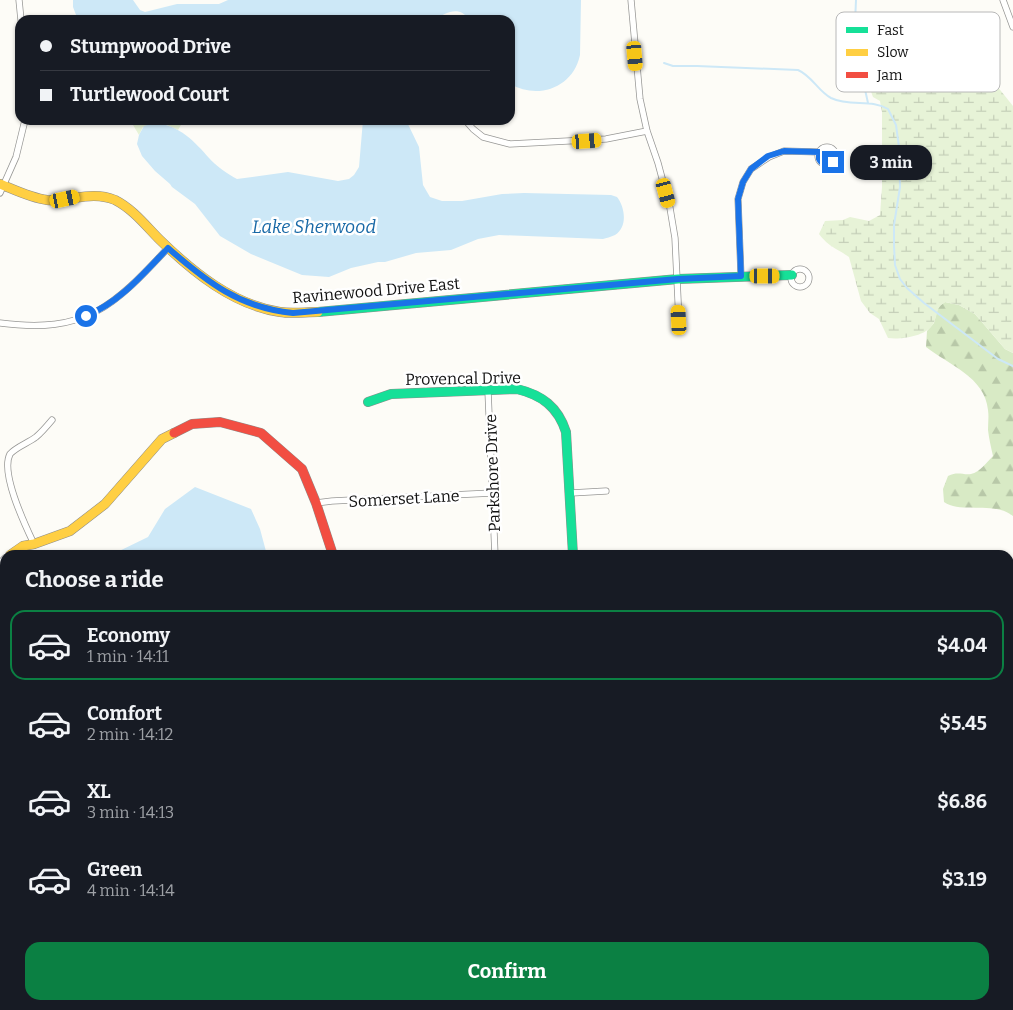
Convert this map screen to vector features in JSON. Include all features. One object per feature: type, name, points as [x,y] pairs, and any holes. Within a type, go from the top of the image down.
[{"type":"street","points":[[20,0],[21,15]]},
{"type":"street","points":[[631,0],[640,99],[647,131],[658,162],[670,208],[675,238],[679,320]]},
{"type":"street","points":[[1004,0],[1013,27]]},
{"type":"street","points":[[1,187],[16,157],[24,125]]},
{"type":"street","points":[[469,125],[483,137],[510,144],[606,139],[647,131]]},
{"type":"street","points":[[741,276],[738,199],[743,182],[751,169],[768,156],[784,151],[819,152]]},
{"type":"street","name":"Ravinewood Drive East","points":[[1,187],[42,199],[59,200],[89,194],[111,198],[127,207],[191,268],[230,295],[261,308],[293,313],[678,279],[792,276]]},
{"type":"street","points":[[0,323],[50,326],[92,314],[122,295],[168,248]]},
{"type":"street","name":"Provencal Drive","points":[[368,402],[391,394],[517,389],[531,392],[557,410],[566,432],[573,550]]},
{"type":"street","name":"Parkshore Drive","points":[[488,391],[495,550]]},
{"type":"street","points":[[34,544],[10,492],[5,464],[10,454],[37,436],[52,420]]},
{"type":"street","points":[[17,550],[23,546],[70,531],[105,504],[162,439],[192,424],[220,422],[261,433],[302,469],[316,503],[331,550]]},
{"type":"street","points":[[571,493],[606,491]]},
{"type":"street","name":"Somerset Lane","points":[[316,503],[492,493]]},
{"type":"green space","points":[[1000,90],[1013,106],[1013,353],[1005,349],[975,314],[959,305],[945,302],[940,307],[934,322],[927,331],[907,338],[888,338],[879,319],[870,313],[861,301],[849,257],[830,245],[819,234],[825,221],[843,220],[850,217],[869,221],[880,215],[882,112],[880,101],[873,97],[871,92],[1000,92]]},
{"type":"green space","points":[[133,125],[158,125],[143,127],[139,135]]},
{"type":"green space","points":[[167,125],[181,125],[178,130]]},
{"type":"green space","points":[[945,302],[959,305],[975,314],[1005,349],[1013,353],[1013,516],[997,509],[960,507],[944,502],[943,489],[948,476],[960,473],[974,473],[983,467],[993,456],[989,440],[988,410],[980,389],[964,373],[926,347],[927,331],[934,323],[938,307]]},
{"type":"water","points":[[73,0],[133,0],[140,10],[145,12],[177,4],[219,4],[228,0],[581,0],[580,55],[570,76],[562,83],[543,91],[532,91],[515,86],[515,15],[465,15],[458,11],[453,11],[443,15],[76,15]]},
{"type":"water","name":"Lake Sherwood","points":[[166,125],[172,127],[189,137],[215,164],[237,179],[288,172],[338,181],[349,179],[359,167],[363,125],[408,125],[419,147],[423,185],[430,197],[442,201],[462,201],[502,194],[524,193],[611,195],[617,197],[622,206],[624,217],[622,227],[615,235],[603,239],[499,235],[478,239],[451,250],[416,253],[385,262],[351,268],[329,277],[302,275],[251,254],[220,236],[195,204],[172,187],[155,171],[142,156],[137,144],[144,126]]},
{"type":"water","points":[[195,487],[251,509],[260,529],[266,550],[121,550],[148,537],[165,509]]},
{"type":"waterway","points":[[855,12],[856,0]]},
{"type":"waterway","points":[[664,63],[673,66],[798,70],[831,98],[838,101],[875,104],[888,109],[896,125],[899,147],[900,187],[894,225],[894,246],[895,265],[900,279],[924,303],[998,359],[1013,366]]},
{"type":"waterway","points":[[866,92],[868,103]]},
{"type":"traffic: fast","points":[[318,312],[678,279],[792,275]]},
{"type":"traffic: fast","points":[[368,402],[391,394],[517,389],[534,395],[548,403],[563,423],[566,432],[573,550]]},
{"type":"traffic: slow","points":[[0,184],[29,196],[47,200],[89,196],[106,197],[115,200],[133,213],[186,264],[230,295],[263,308],[280,312],[318,312]]},
{"type":"traffic: slow","points":[[17,550],[23,546],[70,531],[105,504],[162,439],[174,433]]},
{"type":"traffic: jam","points":[[174,433],[192,424],[220,422],[261,433],[302,469],[316,503],[331,550]]},
{"type":"route","points":[[86,316],[108,305],[122,295],[168,248],[191,268],[230,295],[261,308],[293,313],[678,279],[741,276],[738,199],[743,182],[751,169],[768,156],[784,151],[819,152],[820,162],[827,165],[833,162]]}]
